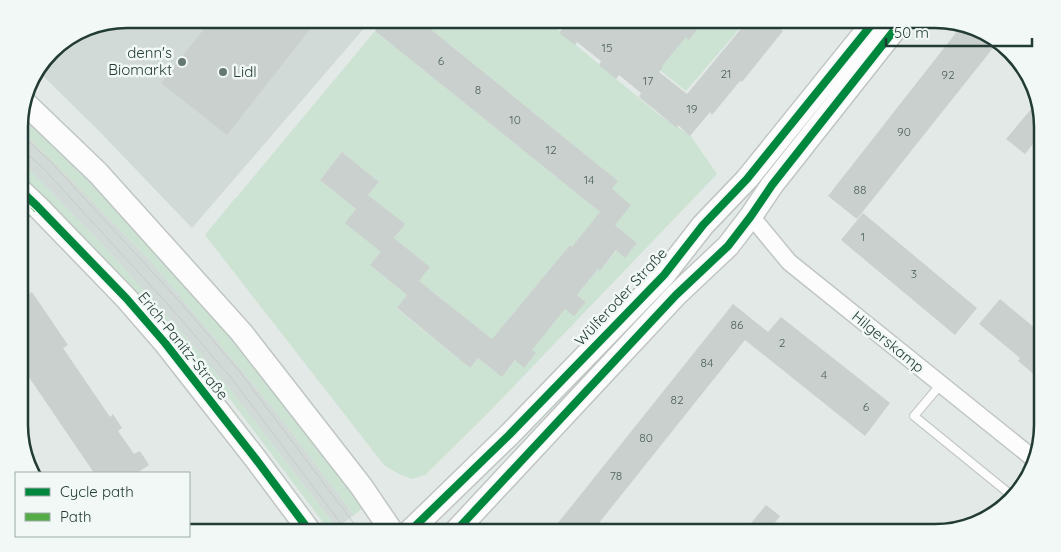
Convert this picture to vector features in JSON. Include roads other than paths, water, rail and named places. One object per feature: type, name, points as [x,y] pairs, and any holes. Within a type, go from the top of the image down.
[{"type":"street","name":"Wülferoder Straße","points":[[417,524],[509,435],[664,275],[703,225],[747,179],[869,28]]},
{"type":"street","points":[[462,524],[676,295],[728,246],[772,185],[896,28]]},
{"type":"street","points":[[30,107],[98,173],[241,332],[361,486],[387,524]]},
{"type":"street","name":"Erich-Panitz-Straße","points":[[28,198],[126,298],[165,343],[304,524]]},
{"type":"street","name":"Hilgerskamp","points":[[751,216],[789,262],[1029,455]]},
{"type":"lane","points":[[941,384],[914,416],[1008,492]]},
{"type":"tram line","points":[[28,141],[50,161],[180,302],[240,372],[354,524]]},
{"type":"tram line","points":[[28,155],[43,168],[172,309],[232,379],[341,524]]},
{"type":"place","name":"denn's Biomarkt","points":[[182,62]]},
{"type":"place","name":"Lidl","points":[[223,72]]}]
